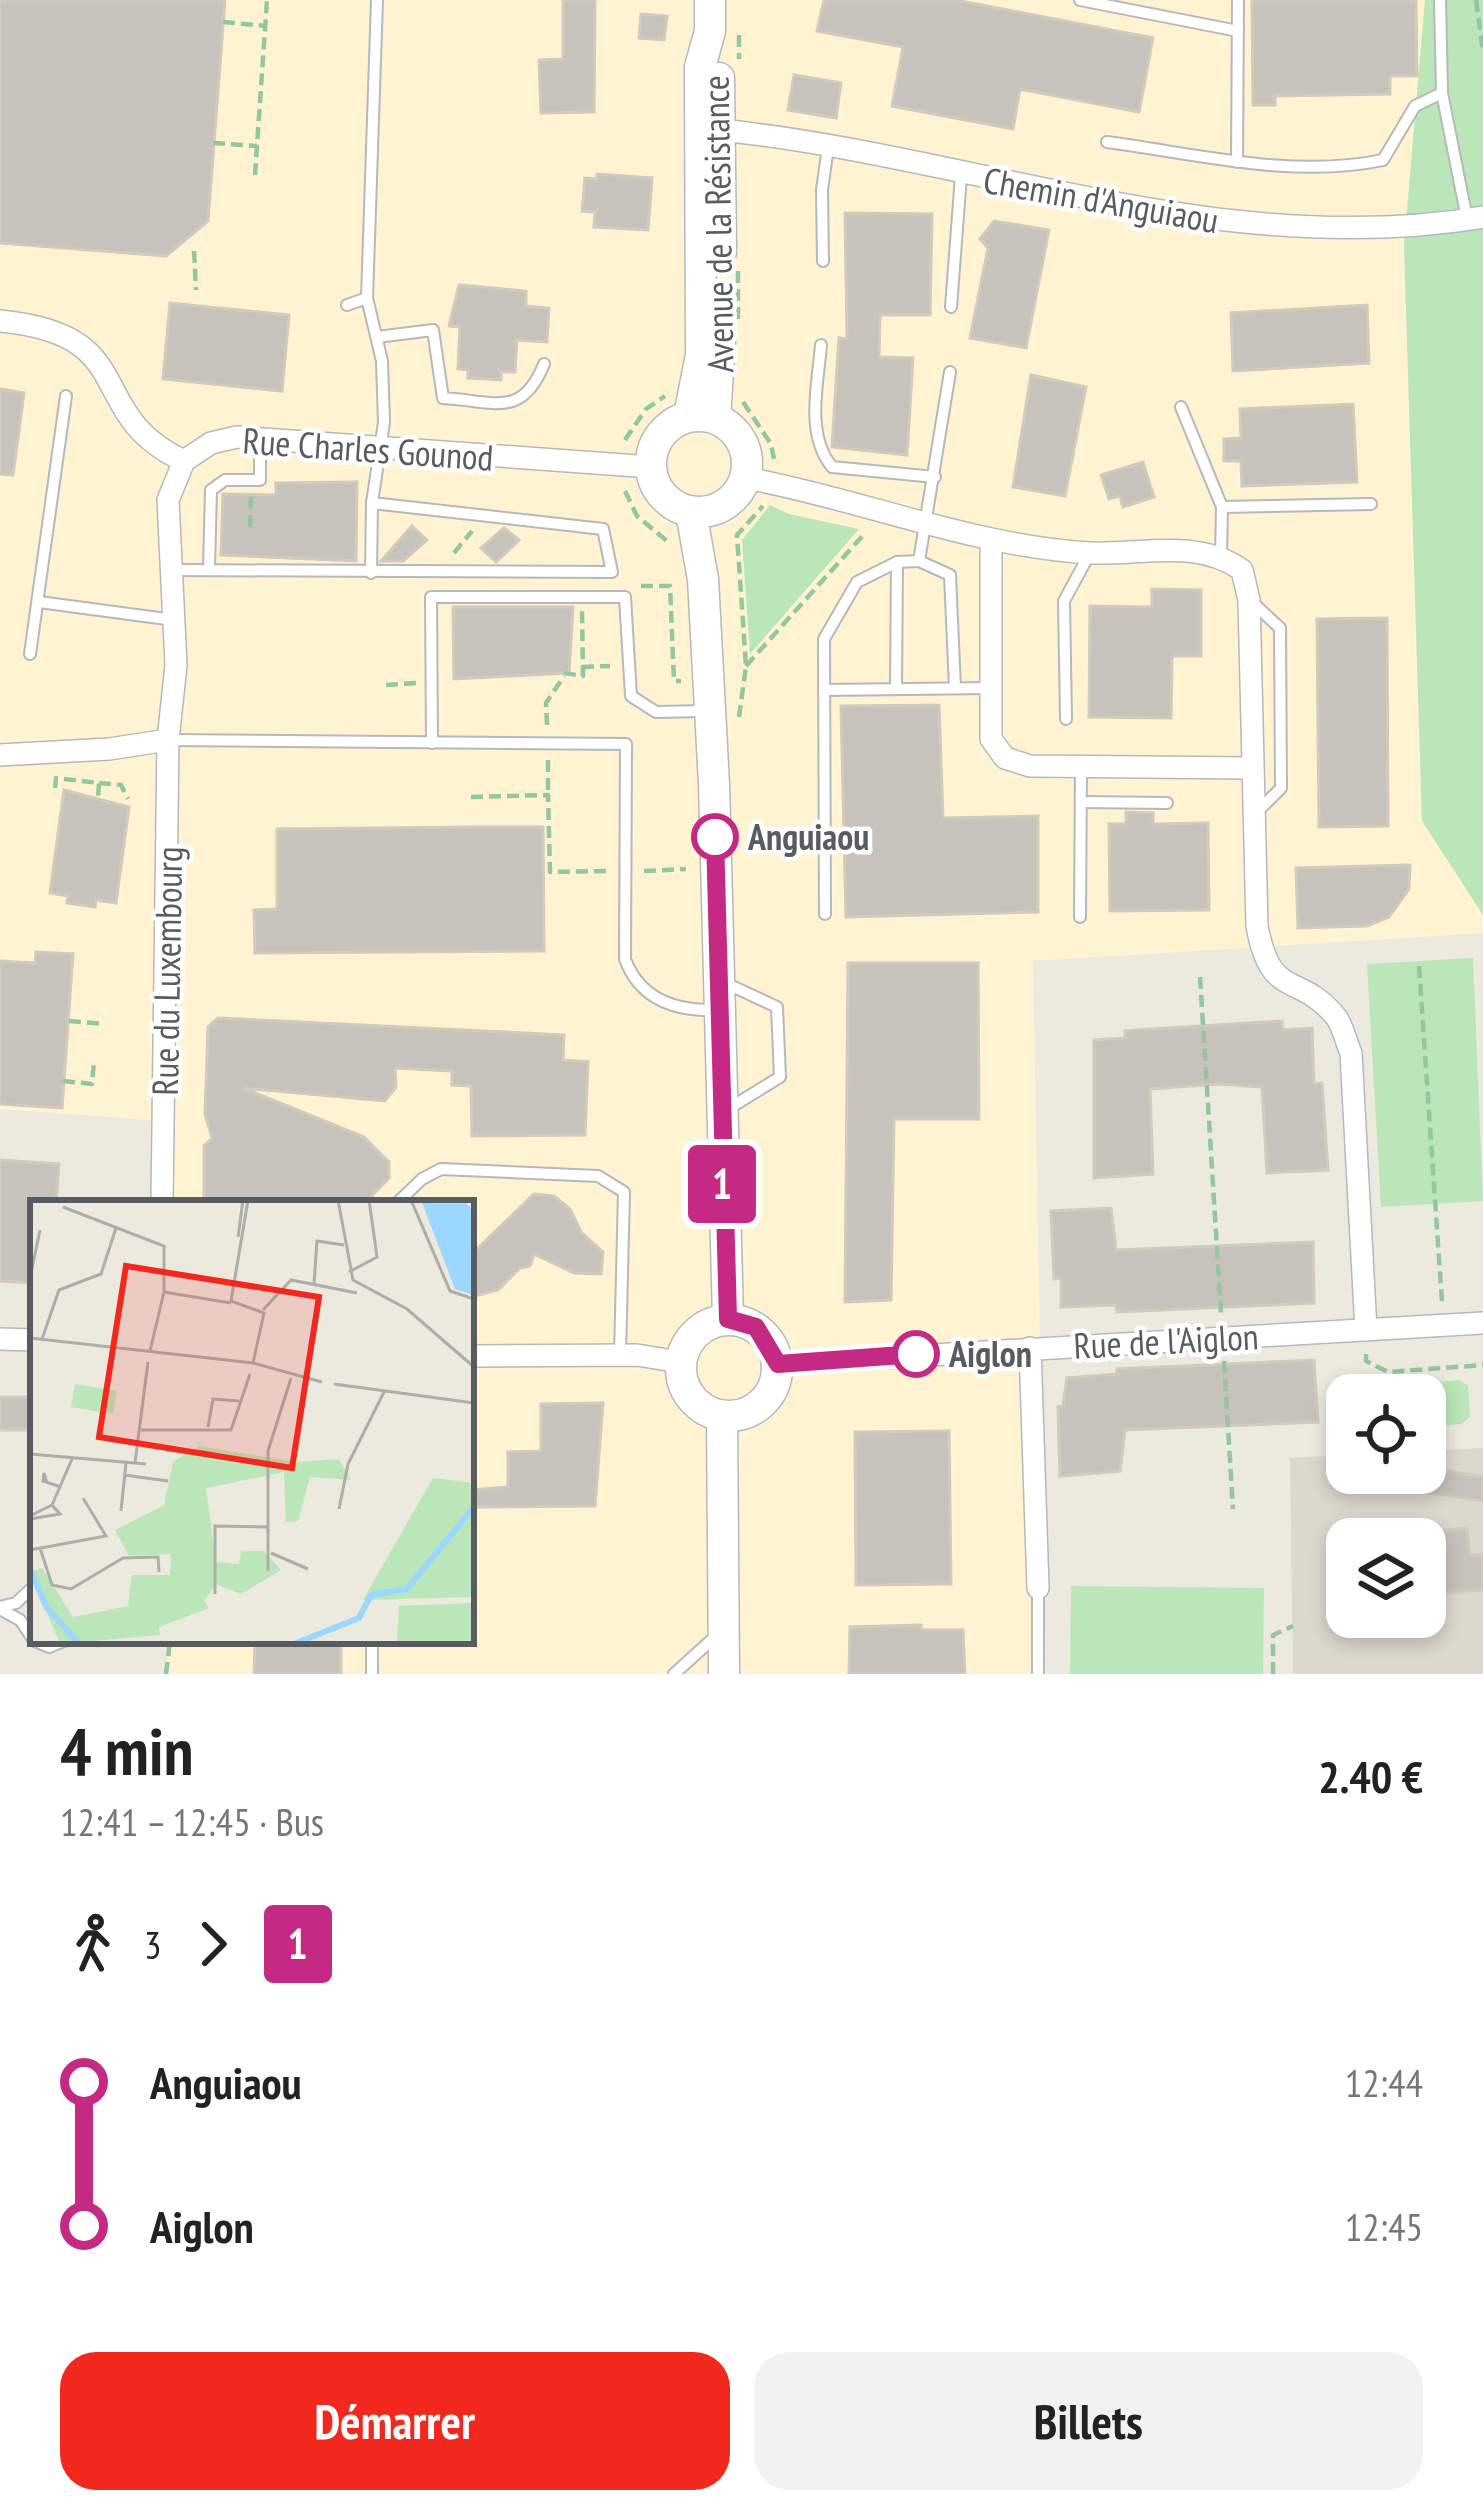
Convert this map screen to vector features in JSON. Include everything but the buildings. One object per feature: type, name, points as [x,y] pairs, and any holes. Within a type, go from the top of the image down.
[{"type":"main road","name":"Avenue de la Résistance","points":[[702,417],[722,130],[710,15]]},
{"type":"main road","name":"Avenue de la Résistance","points":[[702,417],[700,67],[710,15]]},
{"type":"main road","points":[[702,417],[738,435],[748,463],[739,491],[704,511],[663,496],[651,467],[657,440],[702,417]]},
{"type":"main road","points":[[704,511],[728,1319]]},
{"type":"main road","points":[[704,511],[728,686],[722,761],[714,784]]},
{"type":"main road","points":[[728,1319],[756,1327],[778,1364],[772,1392],[763,1404],[736,1417],[722,1416],[690,1398],[680,1362],[697,1332],[728,1319]]},
{"type":"main road","points":[[722,1416],[724,1674]]},
{"type":"street","name":"Chemin d'Anguiaou","points":[[722,130],[1250,226],[1368,230],[1475,218]]},
{"type":"street","points":[[0,320],[72,336],[97,355],[134,428],[184,461],[168,500],[176,665],[168,740],[109,749],[0,755]]},
{"type":"street","name":"Rue Charles Gounod","points":[[184,461],[211,443],[260,439],[651,467]]},
{"type":"street","points":[[746,478],[991,541],[1090,553],[1191,550],[1221,555],[1242,570],[1250,600],[1257,926],[1264,963],[1283,983],[1337,1018],[1351,1053],[1366,1330]]},
{"type":"street","points":[[991,541],[991,740],[1005,758],[1030,766],[1252,768]]},
{"type":"street","name":"Rue du Luxembourg","points":[[162,1200],[168,740]]},
{"type":"street","name":"Rue de l'Aiglon","points":[[778,1364],[1483,1322]]},
{"type":"street","points":[[0,1339],[30,1340]]},
{"type":"street","points":[[1030,1348],[1037,1588]]},
{"type":"street","points":[[474,1356],[620,1355],[680,1362]]},
{"type":"lane","points":[[370,573],[382,361],[367,298],[376,0]]},
{"type":"lane","points":[[1080,0],[1238,31]]},
{"type":"lane","points":[[1237,162],[1238,0]]},
{"type":"lane","points":[[1439,0],[1442,93],[1475,218]]},
{"type":"lane","points":[[1107,142],[1237,162],[1356,166],[1383,160],[1415,106],[1442,93]]},
{"type":"lane","points":[[823,261],[822,190],[829,146]]},
{"type":"lane","points":[[951,307],[961,176]]},
{"type":"lane","points":[[347,304],[367,298]]},
{"type":"lane","points":[[377,337],[433,330],[442,398],[514,403],[533,392],[544,364]]},
{"type":"lane","points":[[821,345],[815,425],[820,453],[832,466],[935,477]]},
{"type":"lane","points":[[919,561],[950,372]]},
{"type":"lane","points":[[30,654],[66,396]]},
{"type":"lane","points":[[1181,406],[1222,507],[1221,555]]},
{"type":"lane","points":[[209,569],[211,490],[225,480],[260,481],[260,439]]},
{"type":"lane","points":[[171,570],[612,572],[603,529],[372,503]]},
{"type":"lane","points":[[1222,507],[1371,504]]},
{"type":"lane","points":[[1066,719],[1064,601],[1090,553]]},
{"type":"lane","points":[[825,914],[824,639],[857,582],[897,562],[919,561],[950,575],[955,688]]},
{"type":"lane","points":[[896,689],[897,562]]},
{"type":"lane","points":[[432,743],[431,597],[581,597],[624,592],[631,696],[656,712],[708,710]]},
{"type":"lane","points":[[1250,600],[1280,628],[1281,788],[1253,815]]},
{"type":"lane","points":[[39,602],[173,620]]},
{"type":"lane","points":[[824,690],[989,688]]},
{"type":"lane","points":[[168,740],[432,743],[548,739],[562,744],[626,744],[634,871],[625,959],[630,972],[670,1007],[718,995],[777,1007],[780,1077],[720,1112]]},
{"type":"lane","points":[[1080,916],[1081,766]]},
{"type":"lane","points":[[1081,802],[1167,802]]},
{"type":"lane","points":[[400,1200],[441,1169],[598,1175],[624,1192],[620,1355]]},
{"type":"lane","points":[[1037,1588],[1038,1674]]},
{"type":"lane","points":[[0,1608],[16,1603],[30,1590]]},
{"type":"lane","points":[[0,1608],[20,1620],[30,1634]]},
{"type":"lane","points":[[674,1674],[724,1629]]},
{"type":"path","points":[[254,175],[268,0]]},
{"type":"path","points":[[1476,0],[1483,52]]},
{"type":"path","points":[[223,22],[266,26]]},
{"type":"path","points":[[214,143],[257,146]]},
{"type":"path","points":[[194,251],[196,290]]},
{"type":"path","points":[[738,256],[738,326]]},
{"type":"path","points":[[738,395],[771,444],[774,462]]},
{"type":"path","points":[[625,489],[638,516],[677,547]]},
{"type":"path","points":[[737,536],[766,503]]},
{"type":"path","points":[[746,666],[882,514]]},
{"type":"path","points":[[250,527],[251,517]]},
{"type":"path","points":[[624,592],[670,586],[674,681],[687,680]]},
{"type":"path","points":[[546,703],[564,675],[583,676],[581,597]]},
{"type":"path","points":[[582,667],[610,666]]},
{"type":"path","points":[[386,685],[418,683]]},
{"type":"path","points":[[55,788],[56,778],[122,785],[128,799]]},
{"type":"path","points":[[98,798],[99,783]]},
{"type":"path","points":[[471,797],[548,795],[550,872],[686,869]]},
{"type":"path","points":[[634,871],[640,890]]},
{"type":"path","points":[[1419,966],[1444,1325]]},
{"type":"path","points":[[1200,977],[1221,1318]]},
{"type":"path","points":[[69,1021],[105,1024]]},
{"type":"path","points":[[92,1084],[94,1062]]},
{"type":"path","points":[[63,1081],[92,1084],[102,1080]]},
{"type":"path","points":[[1366,1330],[1366,1361],[1388,1372],[1483,1365]]},
{"type":"path","points":[[1224,1355],[1233,1509]]},
{"type":"path","points":[[1273,1674],[1274,1635],[1293,1626]]},
{"type":"path","points":[[166,1674],[170,1644]]},
{"type":"shaded area","points":[[0,0],[1425,0],[1404,246],[1422,820],[1483,915],[1483,933],[1033,961],[1046,1674],[168,1674],[167,1644],[474,1644],[474,1200],[163,1200],[163,1121],[0,1109]]},
{"type":"shaded area","points":[[1483,1448],[1483,1674],[1293,1674],[1290,1458],[1326,1456],[1326,1494],[1446,1494],[1446,1450]]},
{"type":"green space","points":[[1425,0],[1483,0],[1483,915],[1422,821],[1404,246]]},
{"type":"green space","points":[[770,505],[789,514],[859,529],[750,654],[742,540]]},
{"type":"green space","points":[[1473,958],[1483,1201],[1381,1207],[1367,964]]},
{"type":"green space","points":[[1459,1380],[1468,1386],[1470,1417],[1461,1424],[1446,1425],[1446,1381]]},
{"type":"green space","points":[[1071,1586],[1264,1588],[1263,1674],[1070,1674]]},
{"type":"bus line","name":"1","points":[[715,837],[728,1319],[756,1327],[767,1337],[778,1364],[916,1354]]},
{"type":"place","name":"Anguiaou","points":[[715,837]]},
{"type":"place","name":"Aiglon","points":[[916,1354]]}]
